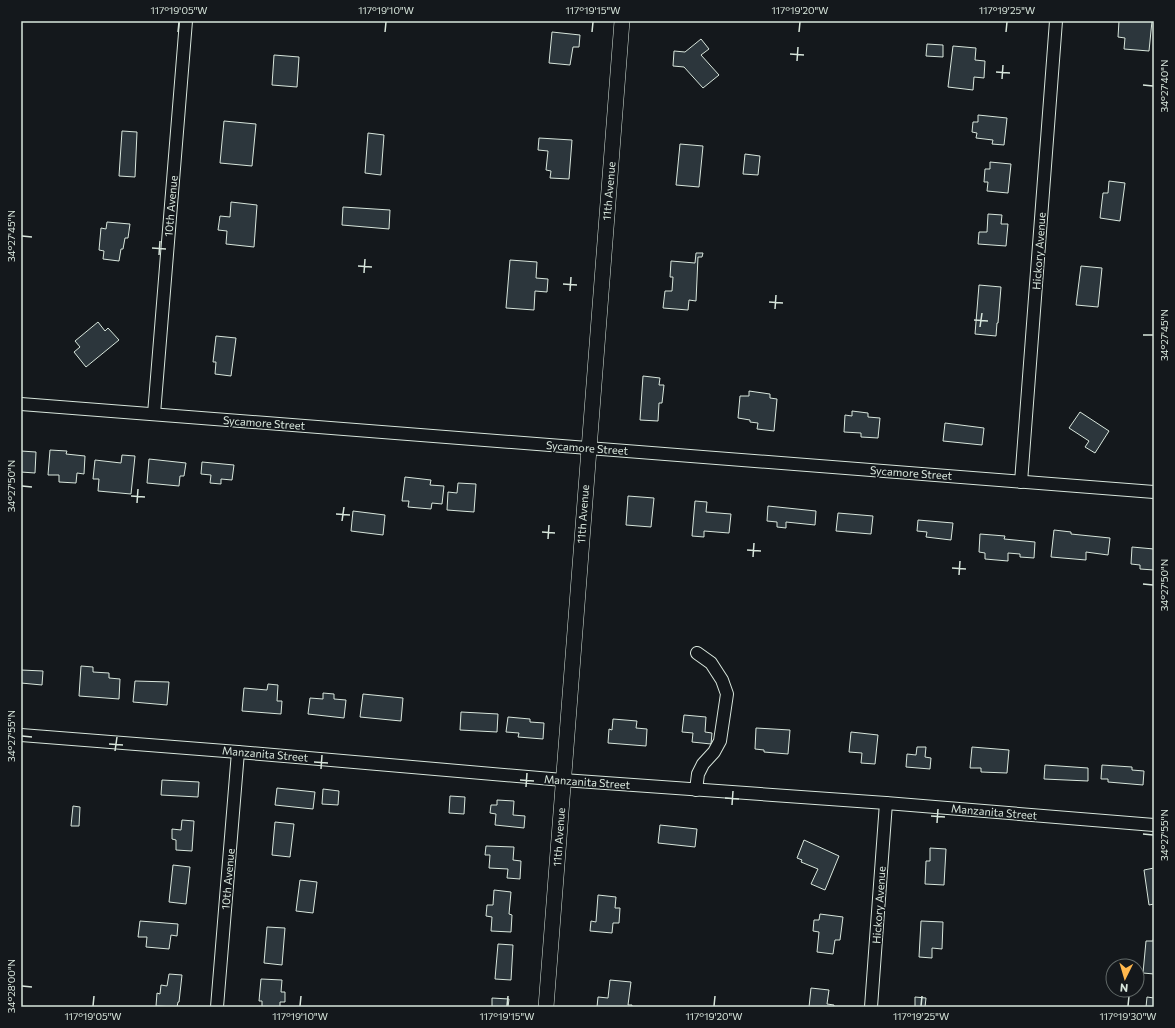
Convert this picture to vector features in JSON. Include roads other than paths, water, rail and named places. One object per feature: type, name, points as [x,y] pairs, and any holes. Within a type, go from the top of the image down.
[{"type":"main road","name":"11th Avenue","points":[[546,1007],[622,21]]},
{"type":"street","name":"10th Avenue","points":[[154,414],[186,21]]},
{"type":"street","name":"Hickory Avenue","points":[[1021,482],[1056,21]]},
{"type":"street","name":"Sycamore Street","points":[[21,404],[1154,492]]},
{"type":"street","points":[[696,790],[698,774],[703,764],[714,752],[720,741],[727,694],[722,680],[711,663],[697,653]]},
{"type":"street","name":"Manzanita Street","points":[[21,735],[563,780],[886,803],[1154,825]]},
{"type":"street","name":"10th Avenue","points":[[218,1007],[238,752]]},
{"type":"street","name":"Hickory Avenue","points":[[871,1007],[886,803]]}]
